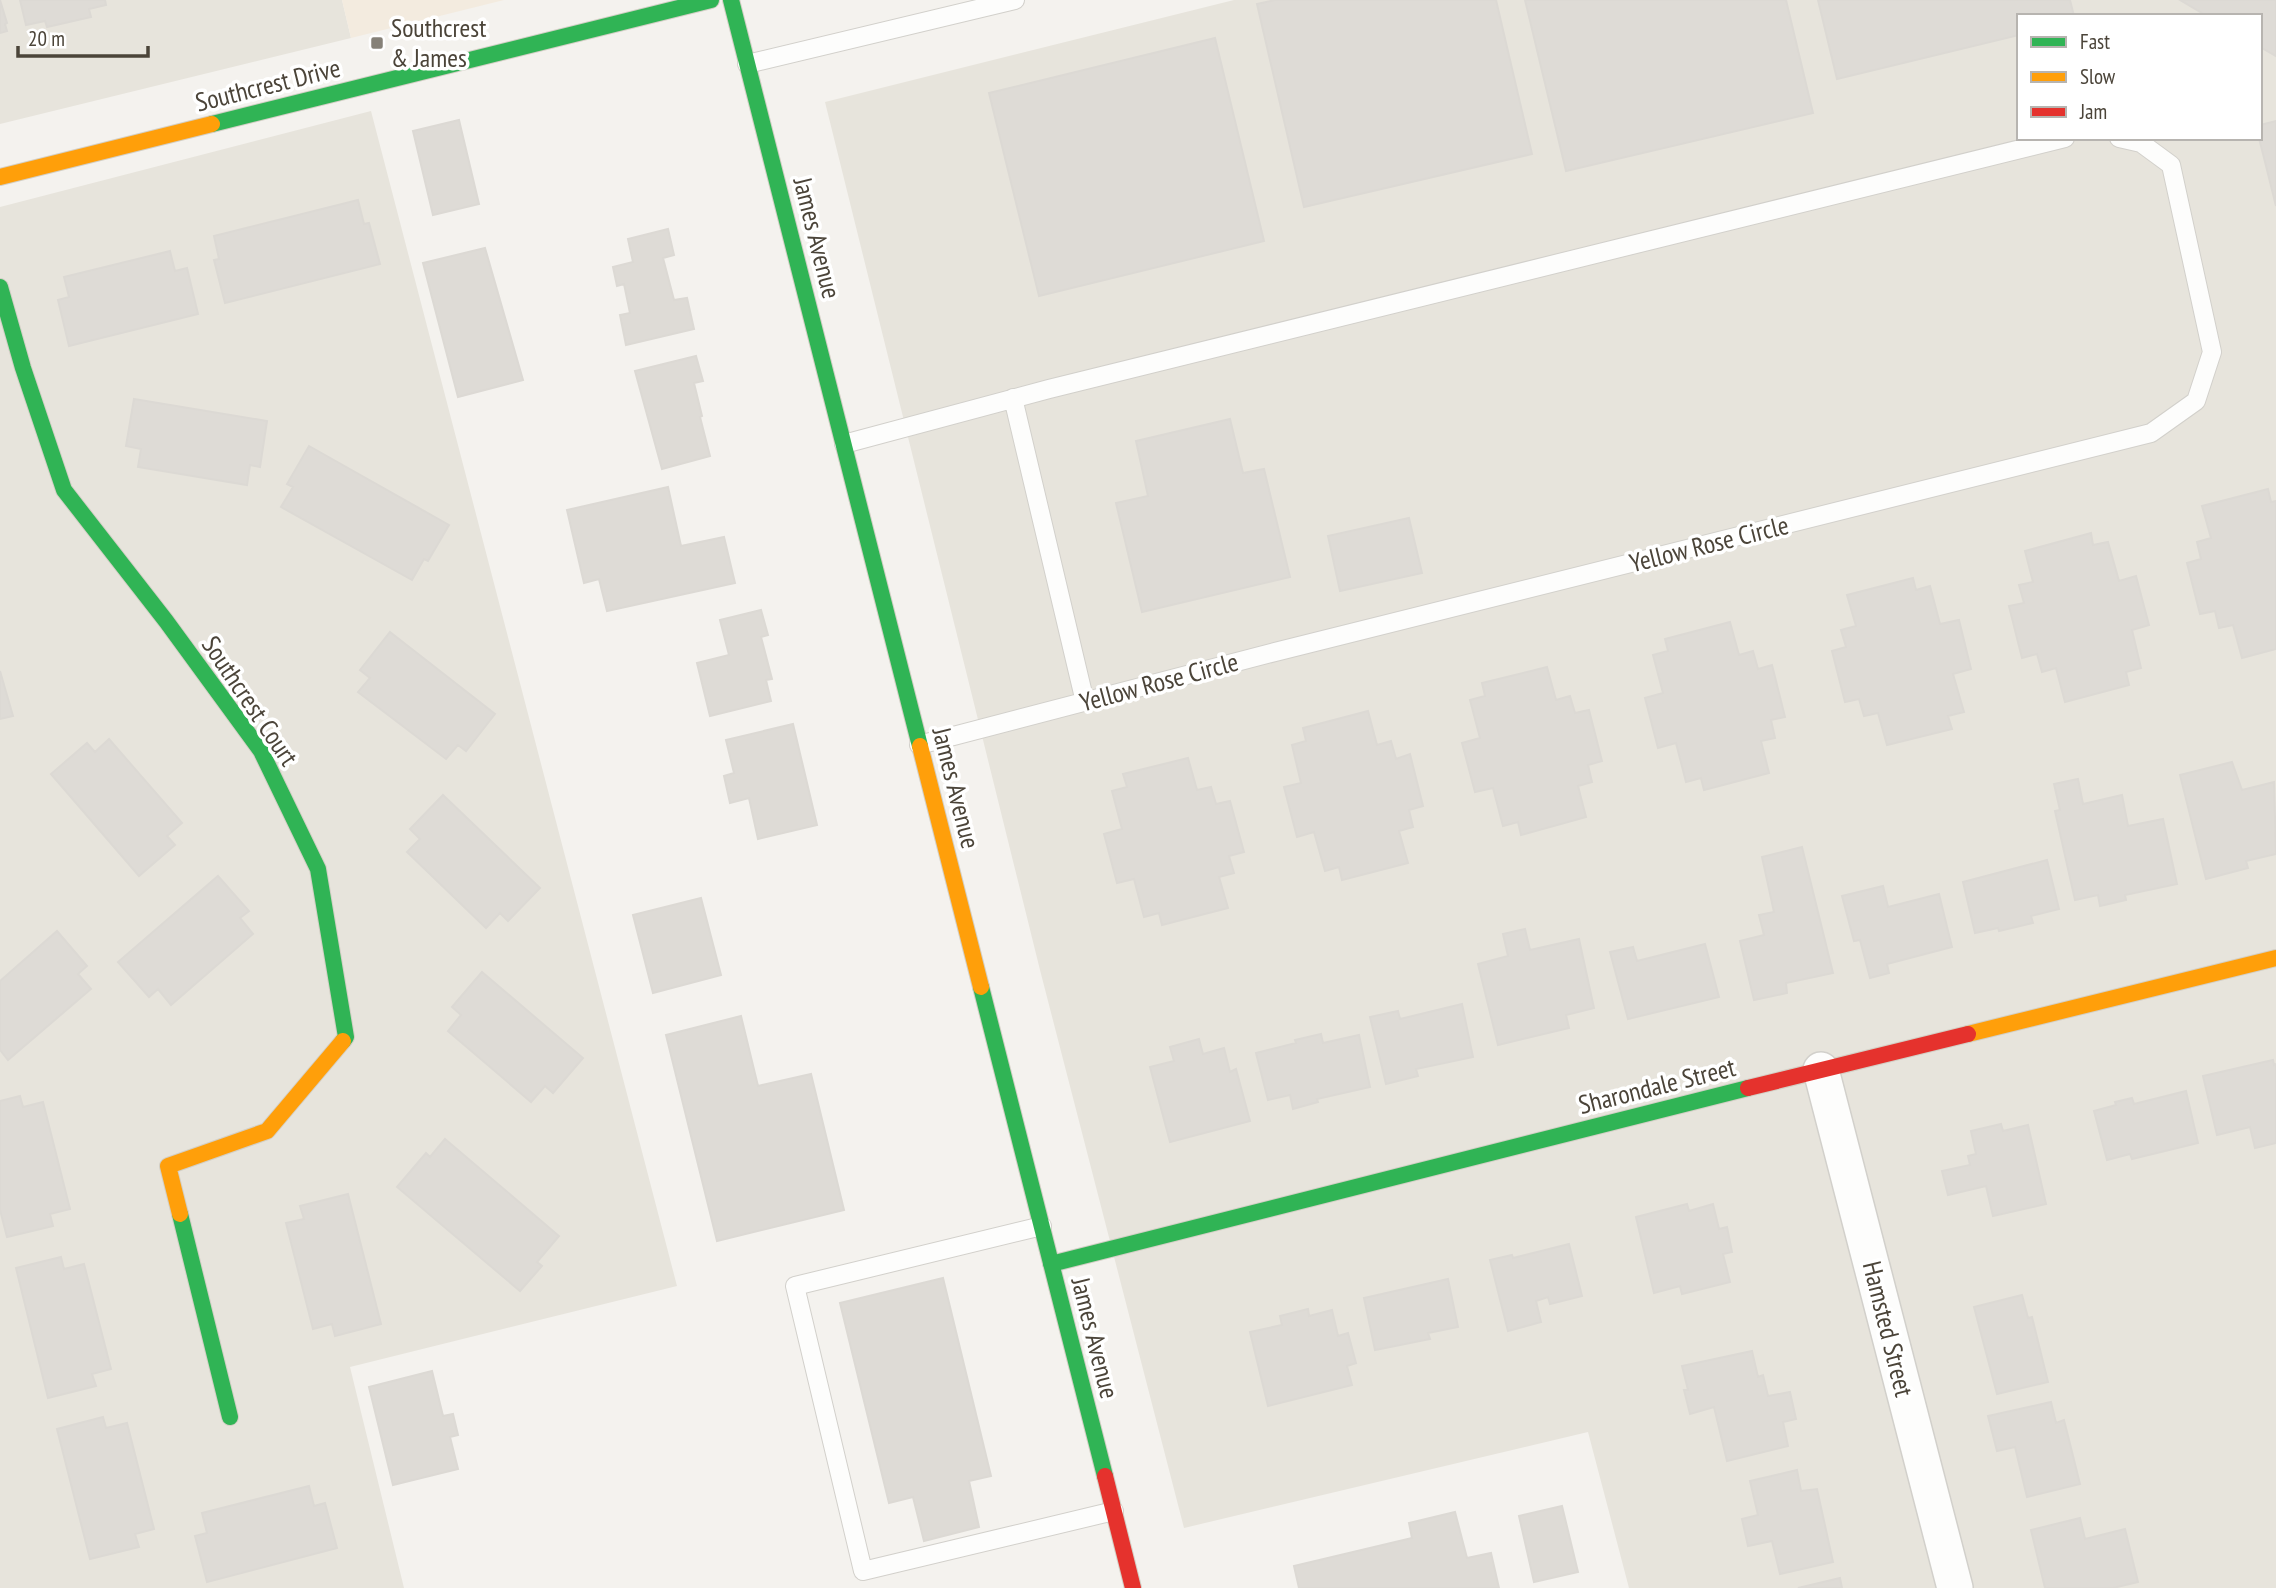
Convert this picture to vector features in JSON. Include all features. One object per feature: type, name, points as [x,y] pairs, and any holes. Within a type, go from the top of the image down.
[{"type":"street","name":"Southcrest Drive","points":[[0,177],[711,0]]},
{"type":"street","name":"James Avenue","points":[[731,0],[1133,1588]]},
{"type":"street","name":"Southcrest Court","points":[[0,287],[23,368],[64,490],[166,621],[261,751],[318,869],[346,1037],[267,1131],[168,1166],[230,1417]]},
{"type":"street","name":"Sharondale Street","points":[[1051,1264],[2276,958]]},
{"type":"street","name":"Hamsted Street","points":[[1821,1070],[1955,1588]]},
{"type":"lane","points":[[747,64],[1015,0]]},
{"type":"lane","points":[[844,443],[1013,398],[2057,140]]},
{"type":"lane","name":"Yellow Rose Circle","points":[[919,745],[2151,433],[2196,401],[2212,352],[2171,165],[2141,143],[2128,140]]},
{"type":"lane","points":[[1013,398],[1084,702]]},
{"type":"lane","points":[[1042,1226],[794,1286],[863,1572],[1114,1511]]},
{"type":"shaded area","points":[[0,0],[342,0],[351,38],[0,124]]},
{"type":"shaded area","points":[[342,0],[504,0],[351,38]]},
{"type":"shaded area","points":[[1234,0],[2276,0],[2276,1588],[1629,1588],[1588,1432],[1184,1528],[1040,970],[825,102]]},
{"type":"shaded area","points":[[371,111],[677,1286],[350,1367],[404,1588],[0,1588],[0,207]]},
{"type":"building","points":[[0,0],[7,31],[0,33]]},
{"type":"building","points":[[20,0],[105,0],[106,5],[89,9],[91,17],[47,27],[45,21],[26,25]]},
{"type":"building","points":[[1275,0],[1496,0],[1532,154],[1304,207],[1257,4]]},
{"type":"building","points":[[1525,0],[1786,0],[1813,113],[1566,171]]},
{"type":"building","points":[[1818,0],[2070,0],[2074,14],[2017,14],[2017,35],[1837,79]]},
{"type":"building","points":[[2180,0],[2276,0],[2276,56],[2262,48],[2262,14],[2204,14]]},
{"type":"building","points":[[1215,38],[1264,241],[1039,296],[989,93]]},
{"type":"building","points":[[459,120],[479,204],[433,215],[413,131]]},
{"type":"building","points":[[2276,121],[2276,206],[2260,140],[2262,140],[2262,124]]},
{"type":"building","points":[[358,200],[364,224],[369,223],[380,264],[225,303],[214,260],[219,259],[214,236]]},
{"type":"building","points":[[668,229],[674,255],[663,258],[674,300],[687,298],[694,329],[626,345],[620,315],[630,313],[624,284],[617,286],[613,267],[633,262],[628,239]]},
{"type":"building","points":[[485,248],[523,380],[458,397],[423,263]]},
{"type":"building","points":[[170,251],[175,271],[187,268],[198,314],[69,346],[58,300],[69,297],[64,277]]},
{"type":"building","points":[[696,356],[703,381],[694,383],[710,456],[662,469],[635,371]]},
{"type":"building","points":[[134,399],[267,421],[260,467],[250,465],[247,485],[138,467],[141,449],[126,446]]},
{"type":"building","points":[[1230,419],[1243,473],[1264,469],[1290,577],[1142,612],[1116,503],[1148,496],[1136,441]]},
{"type":"building","points":[[309,446],[449,525],[428,561],[424,559],[412,580],[281,507],[293,487],[287,484]]},
{"type":"building","points":[[668,487],[681,546],[724,537],[735,583],[607,611],[599,579],[584,583],[567,510]]},
{"type":"building","points":[[2268,489],[2271,502],[2276,501],[2276,649],[2242,658],[2233,625],[2219,628],[2215,611],[2200,614],[2187,563],[2201,559],[2197,542],[2211,538],[2202,506]]},
{"type":"building","points":[[1409,518],[1422,573],[1340,591],[1328,536]]},
{"type":"building","points":[[2091,533],[2093,545],[2108,542],[2119,581],[2136,576],[2149,625],[2132,630],[2141,668],[2126,672],[2129,685],[2065,702],[2056,668],[2042,672],[2037,654],[2022,658],[2009,606],[2024,603],[2019,585],[2033,582],[2025,551]]},
{"type":"building","points":[[1913,578],[1916,590],[1930,586],[1940,624],[1959,620],[1971,669],[1953,674],[1964,712],[1948,716],[1952,729],[1887,745],[1878,713],[1864,716],[1859,699],[1845,702],[1832,651],[1846,647],[1841,630],[1856,626],[1847,595]]},
{"type":"building","points":[[761,610],[768,635],[761,637],[772,679],[766,680],[771,701],[710,716],[697,663],[729,655],[720,620]]},
{"type":"building","points":[[1730,622],[1739,655],[1753,651],[1758,669],[1772,665],[1785,717],[1771,720],[1775,738],[1761,741],[1769,773],[1704,790],[1701,778],[1686,782],[1676,743],[1658,748],[1645,698],[1663,693],[1653,655],[1668,651],[1665,639]]},
{"type":"building","points":[[390,632],[495,714],[466,751],[458,745],[446,759],[358,692],[370,678],[360,670]]},
{"type":"building","points":[[1547,667],[1556,700],[1570,696],[1575,713],[1589,710],[1602,761],[1588,765],[1592,782],[1578,786],[1586,817],[1521,835],[1518,822],[1503,826],[1493,788],[1475,792],[1462,743],[1480,738],[1470,700],[1485,696],[1482,683]]},
{"type":"building","points":[[0,671],[13,716],[0,719]]},
{"type":"building","points":[[1368,711],[1377,745],[1391,741],[1396,759],[1410,754],[1423,806],[1409,810],[1413,827],[1399,831],[1408,863],[1342,880],[1339,867],[1325,871],[1314,832],[1297,837],[1284,787],[1301,783],[1292,745],[1306,741],[1303,728]]},
{"type":"building","points":[[793,724],[817,825],[758,839],[749,798],[730,803],[724,776],[734,773],[726,740]]},
{"type":"building","points":[[109,739],[182,823],[167,836],[175,845],[139,876],[51,774],[87,743],[95,752]]},
{"type":"building","points":[[1188,758],[1197,790],[1211,787],[1216,804],[1230,801],[1244,852],[1229,856],[1234,873],[1219,877],[1228,908],[1162,925],[1159,913],[1144,917],[1134,879],[1117,883],[1104,834],[1122,829],[1112,791],[1127,787],[1123,774]]},
{"type":"building","points":[[2232,762],[2242,790],[2274,782],[2276,854],[2246,861],[2248,868],[2206,879],[2180,775]]},
{"type":"building","points":[[2078,779],[2083,804],[2122,795],[2128,826],[2163,819],[2177,884],[2125,895],[2126,900],[2100,906],[2098,895],[2075,900],[2055,811],[2060,810],[2054,784]]},
{"type":"building","points":[[443,795],[540,888],[508,921],[500,913],[486,928],[407,852],[420,839],[410,829]]},
{"type":"building","points":[[1802,847],[1833,973],[1786,983],[1787,993],[1754,1000],[1740,941],[1764,935],[1759,915],[1774,912],[1762,857]]},
{"type":"building","points":[[2047,860],[2059,909],[2031,916],[2033,923],[1999,931],[1998,928],[1975,933],[1963,882]]},
{"type":"building","points":[[218,876],[249,911],[240,918],[253,934],[171,1005],[158,989],[149,997],[118,962]]},
{"type":"building","points":[[1883,886],[1888,907],[1939,894],[1952,947],[1887,964],[1889,973],[1870,978],[1860,940],[1854,941],[1842,896]]},
{"type":"building","points":[[701,898],[721,975],[653,993],[633,915]]},
{"type":"building","points":[[1525,929],[1530,950],[1579,939],[1594,1008],[1566,1015],[1569,1028],[1498,1045],[1478,964],[1508,956],[1503,934]]},
{"type":"building","points":[[57,931],[87,966],[78,974],[91,989],[8,1060],[0,1050],[0,981]]},
{"type":"building","points":[[1705,944],[1719,997],[1628,1019],[1610,952],[1633,947],[1637,961]]},
{"type":"building","points":[[482,972],[583,1058],[553,1093],[545,1086],[531,1102],[448,1031],[461,1015],[452,1007]]},
{"type":"building","points":[[1462,1004],[1473,1057],[1416,1069],[1418,1076],[1386,1084],[1370,1017],[1398,1011],[1400,1019]]},
{"type":"building","points":[[741,1016],[758,1086],[811,1074],[844,1210],[717,1241],[666,1035]]},
{"type":"building","points":[[1321,1034],[1323,1043],[1359,1035],[1370,1087],[1317,1099],[1318,1102],[1293,1109],[1290,1095],[1268,1100],[1256,1053]]},
{"type":"building","points":[[1199,1039],[1203,1054],[1224,1048],[1230,1072],[1236,1069],[1250,1121],[1170,1142],[1150,1067],[1174,1061],[1170,1047]]},
{"type":"building","points":[[2273,1060],[2274,1065],[2276,1064],[2276,1143],[2255,1148],[2250,1127],[2217,1135],[2203,1076]]},
{"type":"building","points":[[2186,1091],[2198,1143],[2132,1159],[2130,1154],[2107,1160],[2094,1111],[2132,1098],[2134,1104]]},
{"type":"building","points":[[20,1096],[23,1107],[43,1102],[70,1209],[50,1214],[53,1226],[7,1237],[0,1210],[0,1101]]},
{"type":"building","points":[[2001,1124],[2003,1131],[2028,1125],[2046,1204],[1993,1216],[1986,1186],[1948,1195],[1942,1171],[1970,1165],[1968,1156],[1976,1154],[1971,1131]]},
{"type":"building","points":[[445,1139],[559,1236],[537,1262],[542,1266],[520,1291],[397,1187],[426,1153],[430,1157]]},
{"type":"building","points":[[348,1194],[381,1324],[335,1336],[332,1324],[313,1329],[286,1223],[304,1219],[300,1206]]},
{"type":"building","points":[[1687,1204],[1689,1211],[1713,1204],[1719,1229],[1727,1227],[1732,1252],[1723,1254],[1730,1282],[1682,1294],[1680,1286],[1654,1293],[1636,1217]]},
{"type":"building","points":[[1569,1244],[1582,1296],[1550,1304],[1548,1297],[1536,1301],[1541,1322],[1508,1331],[1490,1260],[1512,1255],[1513,1258]]},
{"type":"building","points":[[61,1257],[64,1269],[84,1264],[111,1369],[92,1374],[96,1386],[48,1398],[16,1268]]},
{"type":"building","points":[[943,1278],[991,1476],[969,1481],[979,1527],[924,1541],[913,1497],[889,1503],[840,1303]]},
{"type":"building","points":[[1448,1279],[1458,1327],[1428,1333],[1430,1339],[1375,1350],[1364,1298]]},
{"type":"building","points":[[2022,1295],[2028,1318],[2032,1317],[2048,1382],[1997,1394],[1974,1307]]},
{"type":"building","points":[[1308,1309],[1309,1316],[1332,1310],[1338,1336],[1348,1333],[1356,1363],[1347,1366],[1352,1385],[1268,1406],[1250,1332],[1282,1325],[1280,1316]]},
{"type":"building","points":[[1752,1351],[1758,1377],[1763,1375],[1768,1396],[1790,1392],[1796,1419],[1783,1422],[1788,1446],[1727,1461],[1714,1407],[1690,1414],[1682,1366]]},
{"type":"building","points":[[432,1371],[443,1416],[453,1414],[458,1435],[450,1437],[458,1469],[393,1485],[369,1387]]},
{"type":"building","points":[[2051,1402],[2056,1423],[2064,1420],[2080,1484],[2027,1497],[2015,1447],[1997,1451],[1988,1416]]},
{"type":"building","points":[[103,1417],[106,1428],[127,1423],[154,1529],[135,1534],[139,1547],[90,1559],[57,1429]]},
{"type":"building","points":[[1797,1470],[1801,1491],[1817,1489],[1833,1562],[1780,1574],[1772,1541],[1748,1546],[1742,1519],[1758,1515],[1750,1481]]},
{"type":"building","points":[[309,1486],[314,1506],[325,1503],[337,1548],[207,1582],[195,1536],[207,1533],[202,1513]]},
{"type":"building","points":[[1562,1506],[1578,1572],[1534,1582],[1519,1516]]},
{"type":"building","points":[[1455,1512],[1467,1558],[1491,1553],[1499,1588],[1299,1588],[1294,1566],[1412,1538],[1409,1523]]},
{"type":"building","points":[[2080,1518],[2085,1539],[2125,1529],[2138,1582],[2113,1588],[2045,1588],[2031,1530]]},
{"type":"building","points":[[1840,1578],[1842,1588],[1798,1588]]},
{"type":"traffic: fast","points":[[212,124],[711,0]]},
{"type":"traffic: fast","points":[[731,0],[920,746]]},
{"type":"traffic: fast","points":[[0,287],[23,368],[64,490],[166,621],[261,751],[318,869],[346,1037],[343,1041]]},
{"type":"traffic: fast","points":[[981,987],[1105,1476]]},
{"type":"traffic: fast","points":[[1051,1264],[1748,1088]]},
{"type":"traffic: fast","points":[[180,1214],[230,1417]]},
{"type":"traffic: slow","points":[[0,177],[212,124]]},
{"type":"traffic: slow","points":[[920,746],[981,987]]},
{"type":"traffic: slow","points":[[1968,1034],[2276,958]]},
{"type":"traffic: slow","points":[[180,1214],[168,1166],[267,1131],[343,1041]]},
{"type":"traffic: jam","points":[[1748,1088],[1968,1034]]},
{"type":"traffic: jam","points":[[1105,1476],[1133,1588]]},
{"type":"place","name":"Southcrest & James","points":[[377,43]]}]
